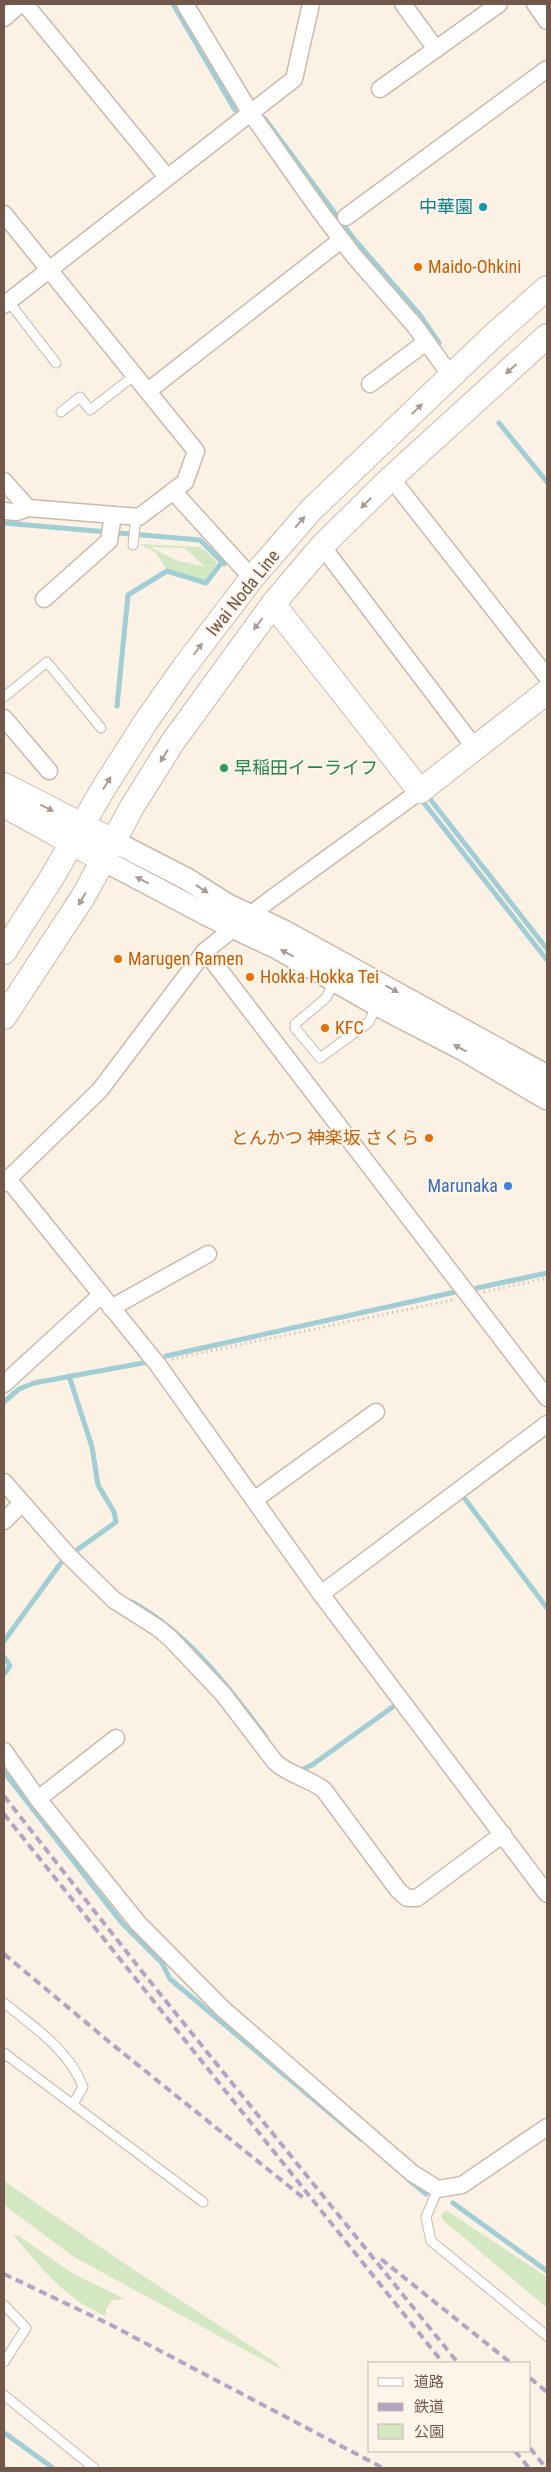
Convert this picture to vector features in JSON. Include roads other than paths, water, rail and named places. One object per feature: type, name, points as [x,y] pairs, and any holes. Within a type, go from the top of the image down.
[{"type":"main road","name":"Iwai Noda Line","points":[[4,952],[51,879],[145,723],[182,670],[252,578],[311,510],[451,376],[547,288]]},
{"type":"main road","name":"Iwai Noda Line","points":[[4,1017],[83,898],[132,807],[172,743],[273,604],[322,546],[391,478],[547,336]]},
{"type":"main road","name":"Iwai Noda Line","points":[[273,604],[420,791]]},
{"type":"main road","points":[[420,791],[545,694]]},
{"type":"main road","points":[[4,785],[77,834]]},
{"type":"main road","points":[[4,806],[77,834],[108,850]]},
{"type":"street","points":[[4,18],[20,4]]},
{"type":"street","points":[[25,4],[167,177]]},
{"type":"street","points":[[185,4],[250,112],[341,240],[415,326],[451,376]]},
{"type":"street","points":[[6,304],[294,79],[311,4]]},
{"type":"street","points":[[403,4],[436,49]]},
{"type":"street","points":[[380,89],[499,4]]},
{"type":"street","points":[[535,4],[547,21]]},
{"type":"street","points":[[346,217],[547,69]]},
{"type":"street","points":[[4,214],[196,451],[185,482],[135,522],[112,527],[28,508],[17,512],[4,511]]},
{"type":"street","points":[[148,391],[341,240]]},
{"type":"street","points":[[370,384],[426,342]]},
{"type":"street","points":[[391,478],[545,694]]},
{"type":"street","points":[[4,481],[28,508]]},
{"type":"street","points":[[173,491],[252,578]]},
{"type":"street","points":[[44,599],[112,527]]},
{"type":"street","points":[[322,546],[475,748]]},
{"type":"street","points":[[4,718],[49,771]]},
{"type":"street","points":[[420,791],[204,951],[95,1095],[6,1181],[158,1365],[322,1594],[547,1894]]},
{"type":"street","points":[[108,850],[187,879],[228,905],[242,921],[277,948],[377,1005],[493,1056],[547,1076]]},
{"type":"street","points":[[242,921],[284,931],[493,1056],[547,1099]]},
{"type":"street","points":[[204,951],[547,1398]]},
{"type":"street","points":[[112,1308],[208,1254]]},
{"type":"street","points":[[4,1384],[101,1295]]},
{"type":"street","points":[[254,1500],[376,1412]]},
{"type":"street","points":[[322,1594],[547,1424]]},
{"type":"street","points":[[4,1482],[21,1504],[69,1556],[114,1600],[158,1628],[170,1638],[223,1694],[284,1770],[314,1782],[324,1790],[398,1890],[407,1898],[416,1898],[503,1834]]},
{"type":"street","points":[[4,1521],[21,1504]]},
{"type":"street","points":[[38,1799],[116,1738]]},
{"type":"street","points":[[4,1751],[38,1799],[138,1923],[223,2008],[412,2173],[438,2189],[462,2185],[547,2127]]},
{"type":"lane","points":[[6,304],[56,362]]},
{"type":"lane","points":[[61,412],[80,397],[90,410],[135,375]]},
{"type":"lane","points":[[134,543],[135,522]]},
{"type":"lane","points":[[4,697],[47,662],[101,728]]},
{"type":"lane","points":[[335,980],[326,998],[295,1024],[295,1028],[320,1058],[368,1022],[377,1005]]},
{"type":"lane","points":[[4,2003],[62,2052],[78,2072],[83,2087],[75,2101]]},
{"type":"lane","points":[[4,2053],[75,2101],[203,2202]]},
{"type":"lane","points":[[438,2189],[426,2217],[431,2241],[547,2336]]},
{"type":"lane","points":[[4,2305],[26,2328],[4,2362]]},
{"type":"lane","points":[[4,2395],[94,2468]]},
{"type":"waterway","points":[[173,4],[235,110]]},
{"type":"waterway","points":[[265,119],[354,239],[420,315],[439,343]]},
{"type":"waterway","points":[[499,423],[547,482]]},
{"type":"waterway","points":[[4,523],[200,540],[224,564]]},
{"type":"waterway","points":[[117,706],[128,595],[167,571],[206,583],[222,562]]},
{"type":"waterway","points":[[547,949],[430,799],[425,798],[424,803],[547,960]]},
{"type":"waterway","points":[[477,1288],[547,1273]]},
{"type":"waterway","points":[[166,1356],[455,1292]]},
{"type":"waterway","points":[[4,1402],[19,1389],[34,1383],[148,1362]]},
{"type":"waterway","points":[[4,1641],[63,1560],[116,1522],[114,1512],[98,1485],[92,1447],[69,1376]]},
{"type":"waterway","points":[[465,1499],[547,1608]]},
{"type":"waterway","points":[[132,1602],[171,1629],[206,1662],[266,1737]]},
{"type":"waterway","points":[[4,1657],[10,1666],[4,1674]]},
{"type":"waterway","points":[[298,1768],[301,1770],[312,1765],[394,1706]]},
{"type":"waterway","points":[[4,1772],[121,1922],[162,1963],[170,1979],[361,2139]]},
{"type":"waterway","points":[[409,2180],[426,2194]]},
{"type":"waterway","points":[[453,2203],[547,2271]]},
{"type":"waterway","points":[[6,2434],[53,2468]]},
{"type":"railway","points":[[4,1796],[144,1974],[457,2362]]},
{"type":"railway","points":[[4,1814],[442,2362]]},
{"type":"railway","points":[[4,1954],[113,2045],[306,2200]]},
{"type":"railway","points":[[381,2259],[510,2362]]},
{"type":"railway","points":[[4,2274],[109,2324],[383,2468]]},
{"type":"railway","points":[[531,2379],[547,2392]]},
{"type":"railway","points":[[531,2449],[546,2468]]},
{"type":"railway","points":[[516,2452],[529,2468]]},
{"type":"place","name":"中華園","points":[[483,207]]},
{"type":"place","name":"Maido-Ohkini","points":[[418,267]]},
{"type":"place","name":"早稲田イーライフ","points":[[224,768]]},
{"type":"place","name":"Marugen Ramen","points":[[118,959]]},
{"type":"place","name":"Hokka Hokka Tei","points":[[250,977]]},
{"type":"place","name":"KFC","points":[[325,1028]]},
{"type":"place","name":"とんかつ 神楽坂 さくら","points":[[429,1138]]},
{"type":"place","name":"Marunaka","points":[[508,1186]]}]
